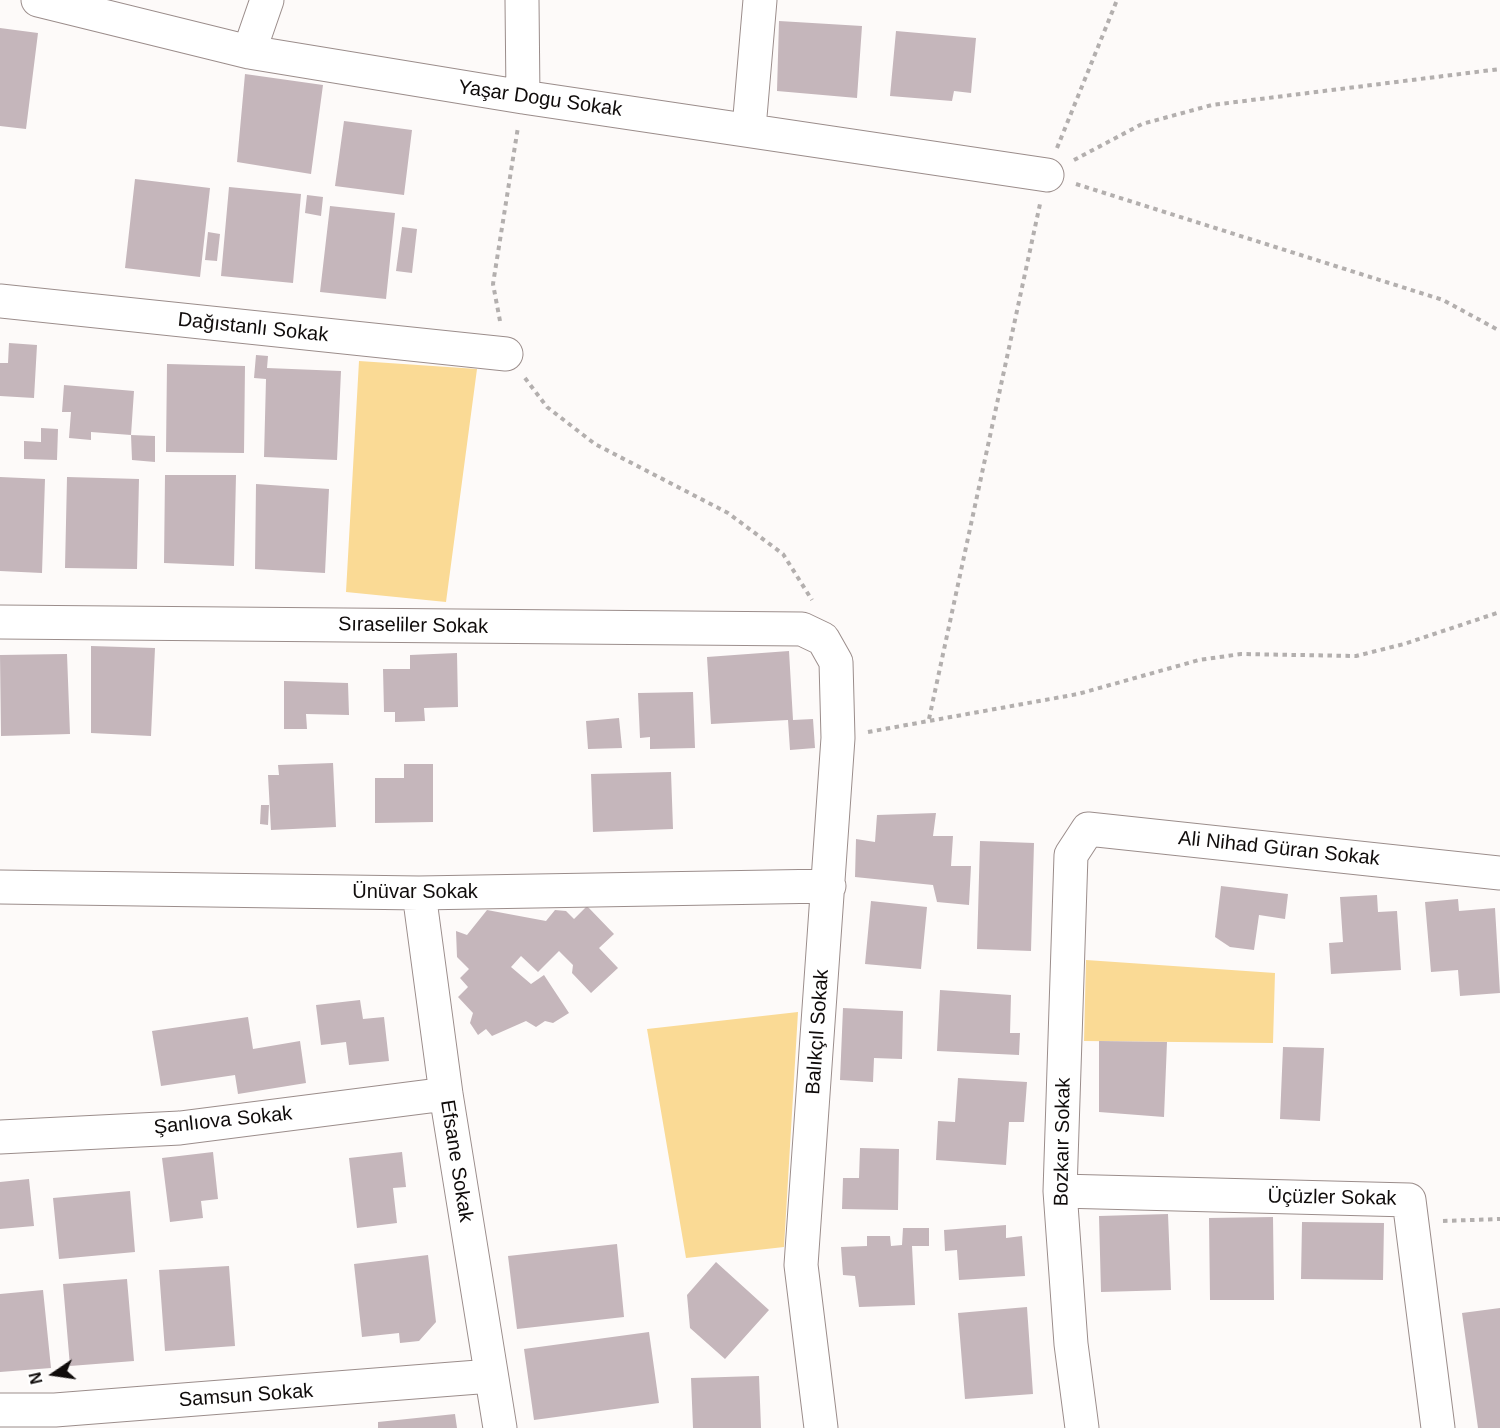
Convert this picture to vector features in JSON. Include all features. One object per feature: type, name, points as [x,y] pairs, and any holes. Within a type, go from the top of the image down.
[{"type":"street","name":"Yaşar Dogu Sokak","points":[[38,0],[249,52],[523,97],[749,128],[1047,175]]},
{"type":"street","points":[[249,52],[267,0]]},
{"type":"street","points":[[522,0],[523,97]]},
{"type":"street","points":[[749,128],[760,0]]},
{"type":"street","name":"Dağıstanlı Sokak","points":[[0,301],[506,354]]},
{"type":"street","name":"Sıraseliler Sokak","points":[[0,622],[802,629],[823,639]]},
{"type":"street","name":"Balıkçıl Sokak","points":[[821,1428],[801,1265],[838,738],[836,662],[823,639]]},
{"type":"street","name":"Ali Nihad Güran Sokak","points":[[1071,855],[1088,829],[1500,873]]},
{"type":"street","name":"Bozkaır Sokak","points":[[1071,855],[1060,1191],[1071,1344],[1082,1428]]},
{"type":"street","name":"Ünüvar Sokak","points":[[0,887],[418,893],[829,886]]},
{"type":"street","name":"Efsane Sokak","points":[[418,893],[446,1094],[500,1428]]},
{"type":"street","name":"Şanlıova Sokak","points":[[0,1137],[180,1128],[446,1094]]},
{"type":"street","name":"Üçüzler Sokak","points":[[1060,1191],[1409,1200],[1438,1428]]},
{"type":"street","name":"Samsun Sokak","points":[[0,1410],[55,1410],[491,1376]]},
{"type":"path","points":[[929,719],[1047,175],[1117,0]]},
{"type":"path","points":[[1047,175],[1142,124],[1212,105],[1500,69]]},
{"type":"path","points":[[523,97],[493,284],[506,354],[547,407],[595,444],[728,513],[783,554],[811,594],[823,639]]},
{"type":"path","points":[[1047,175],[1443,300],[1500,331]]},
{"type":"path","points":[[838,738],[929,719],[1078,694],[1199,660],[1241,654],[1356,656],[1404,644],[1500,612]]},
{"type":"path","points":[[1412,1222],[1500,1219]]},
{"type":"shaded area","points":[[359,361],[477,369],[446,602],[346,592]]},
{"type":"shaded area","points":[[1086,960],[1275,973],[1273,1043],[1084,1041]]},
{"type":"shaded area","points":[[798,1012],[784,1247],[686,1258],[647,1029]]},
{"type":"building","points":[[779,21],[862,26],[857,98],[777,91]]},
{"type":"building","points":[[0,28],[38,33],[26,129],[0,126]]},
{"type":"building","points":[[896,31],[976,38],[971,93],[954,91],[952,101],[890,96]]},
{"type":"building","points":[[245,74],[323,85],[311,174],[237,162]]},
{"type":"building","points":[[344,121],[412,130],[404,195],[335,186]]},
{"type":"building","points":[[135,179],[210,188],[200,277],[125,268]]},
{"type":"building","points":[[229,187],[301,194],[293,283],[221,276]]},
{"type":"building","points":[[307,195],[323,197],[321,216],[305,213]]},
{"type":"building","points":[[330,206],[395,213],[386,299],[320,292]]},
{"type":"building","points":[[402,227],[417,229],[412,273],[396,271]]},
{"type":"building","points":[[208,232],[220,234],[217,261],[205,260]]},
{"type":"building","points":[[9,343],[37,345],[34,398],[0,396],[0,363],[8,363]]},
{"type":"building","points":[[256,355],[268,356],[267,368],[341,371],[337,460],[264,457],[266,379],[254,378]]},
{"type":"building","points":[[167,364],[245,366],[244,453],[166,452]]},
{"type":"building","points":[[64,385],[134,391],[131,435],[91,432],[91,440],[69,438],[71,412],[62,412]]},
{"type":"building","points":[[41,428],[58,429],[57,460],[24,459],[24,441],[41,442]]},
{"type":"building","points":[[131,435],[155,436],[155,462],[132,460]]},
{"type":"building","points":[[165,475],[236,475],[234,566],[164,563]]},
{"type":"building","points":[[0,477],[45,479],[42,573],[0,571]]},
{"type":"building","points":[[67,477],[139,479],[137,569],[65,568]]},
{"type":"building","points":[[256,484],[329,489],[325,573],[255,569]]},
{"type":"building","points":[[91,646],[155,648],[151,736],[91,733]]},
{"type":"building","points":[[789,651],[793,720],[813,719],[815,748],[790,750],[788,720],[711,724],[707,657]]},
{"type":"building","points":[[457,653],[458,707],[424,708],[425,721],[395,722],[395,712],[384,712],[383,669],[410,669],[410,655]]},
{"type":"building","points":[[67,654],[70,734],[1,736],[0,655]]},
{"type":"building","points":[[284,681],[348,683],[349,715],[306,714],[307,729],[284,729]]},
{"type":"building","points":[[693,692],[695,748],[650,749],[650,737],[640,738],[638,693]]},
{"type":"building","points":[[619,718],[622,748],[588,749],[586,721]]},
{"type":"building","points":[[333,763],[336,827],[271,830],[268,775],[279,775],[278,765]]},
{"type":"building","points":[[404,764],[433,764],[433,822],[375,823],[375,778],[404,778]]},
{"type":"building","points":[[671,772],[673,829],[593,832],[591,774]]},
{"type":"building","points":[[261,805],[269,805],[268,825],[260,824]]},
{"type":"building","points":[[936,813],[933,836],[953,836],[951,866],[971,866],[969,905],[937,902],[933,885],[855,877],[856,839],[875,842],[877,815]]},
{"type":"building","points":[[980,841],[1034,843],[1031,951],[977,949]]},
{"type":"building","points":[[1221,886],[1288,894],[1285,919],[1259,915],[1254,950],[1230,947],[1215,937]]},
{"type":"building","points":[[1377,895],[1378,912],[1397,911],[1401,970],[1331,974],[1329,943],[1343,942],[1340,897]]},
{"type":"building","points":[[1458,899],[1459,911],[1495,908],[1500,993],[1460,996],[1458,970],[1431,972],[1425,902]]},
{"type":"building","points":[[871,901],[927,907],[921,969],[865,964]]},
{"type":"building","points":[[587,906],[614,934],[599,948],[618,968],[591,993],[572,973],[573,965],[559,951],[538,972],[521,956],[511,967],[531,984],[544,975],[569,1013],[553,1023],[545,1021],[536,1027],[526,1021],[492,1036],[486,1029],[478,1035],[470,1023],[473,1013],[458,997],[468,987],[460,978],[469,969],[457,957],[456,931],[467,935],[487,910],[546,921],[555,910],[566,911],[574,919]]},
{"type":"building","points":[[940,990],[1011,995],[1010,1033],[1020,1033],[1019,1055],[937,1051]]},
{"type":"building","points":[[360,1000],[363,1019],[384,1017],[389,1061],[349,1065],[346,1042],[321,1045],[316,1005]]},
{"type":"building","points":[[843,1008],[903,1011],[902,1059],[874,1058],[873,1082],[840,1080]]},
{"type":"building","points":[[248,1017],[253,1049],[300,1041],[306,1083],[238,1094],[235,1075],[161,1086],[152,1031]]},
{"type":"building","points":[[1099,1041],[1167,1042],[1164,1117],[1099,1112]]},
{"type":"building","points":[[1283,1047],[1324,1048],[1320,1121],[1280,1119]]},
{"type":"building","points":[[958,1078],[1027,1082],[1024,1122],[1009,1122],[1006,1165],[936,1160],[938,1121],[955,1122]]},
{"type":"building","points":[[860,1148],[899,1149],[898,1210],[842,1209],[843,1178],[859,1178]]},
{"type":"building","points":[[213,1152],[218,1199],[201,1201],[203,1218],[170,1222],[162,1158]]},
{"type":"building","points":[[402,1152],[406,1187],[393,1188],[397,1223],[357,1228],[349,1158]]},
{"type":"building","points":[[29,1179],[34,1226],[0,1229],[0,1182]]},
{"type":"building","points":[[130,1191],[135,1252],[59,1259],[53,1198]]},
{"type":"building","points":[[1168,1214],[1171,1290],[1101,1292],[1099,1216]]},
{"type":"building","points":[[1273,1217],[1274,1300],[1210,1300],[1209,1218]]},
{"type":"building","points":[[1302,1222],[1384,1223],[1383,1280],[1301,1279]]},
{"type":"building","points":[[1006,1225],[1006,1238],[1022,1236],[1025,1276],[959,1280],[957,1250],[945,1251],[944,1230]]},
{"type":"building","points":[[903,1228],[929,1228],[929,1246],[912,1246],[915,1305],[859,1307],[855,1276],[843,1275],[841,1247],[867,1246],[867,1236],[890,1236],[891,1246],[902,1245]]},
{"type":"building","points":[[617,1244],[624,1317],[517,1329],[508,1256]]},
{"type":"building","points":[[428,1255],[436,1322],[419,1341],[400,1343],[399,1333],[362,1337],[354,1264]]},
{"type":"building","points":[[716,1262],[769,1310],[725,1359],[690,1328],[687,1295]]},
{"type":"building","points":[[229,1266],[235,1346],[165,1351],[159,1270]]},
{"type":"building","points":[[127,1279],[134,1361],[70,1366],[63,1284]]},
{"type":"building","points":[[43,1290],[51,1368],[0,1372],[0,1294]]},
{"type":"building","points":[[1027,1307],[1033,1394],[965,1399],[958,1313]]},
{"type":"building","points":[[1500,1308],[1500,1428],[1478,1428],[1462,1313]]},
{"type":"building","points":[[649,1332],[659,1403],[534,1420],[524,1349]]},
{"type":"building","points":[[759,1376],[761,1428],[693,1428],[691,1378]]},
{"type":"building","points":[[455,1414],[457,1428],[378,1428],[378,1422]]}]
